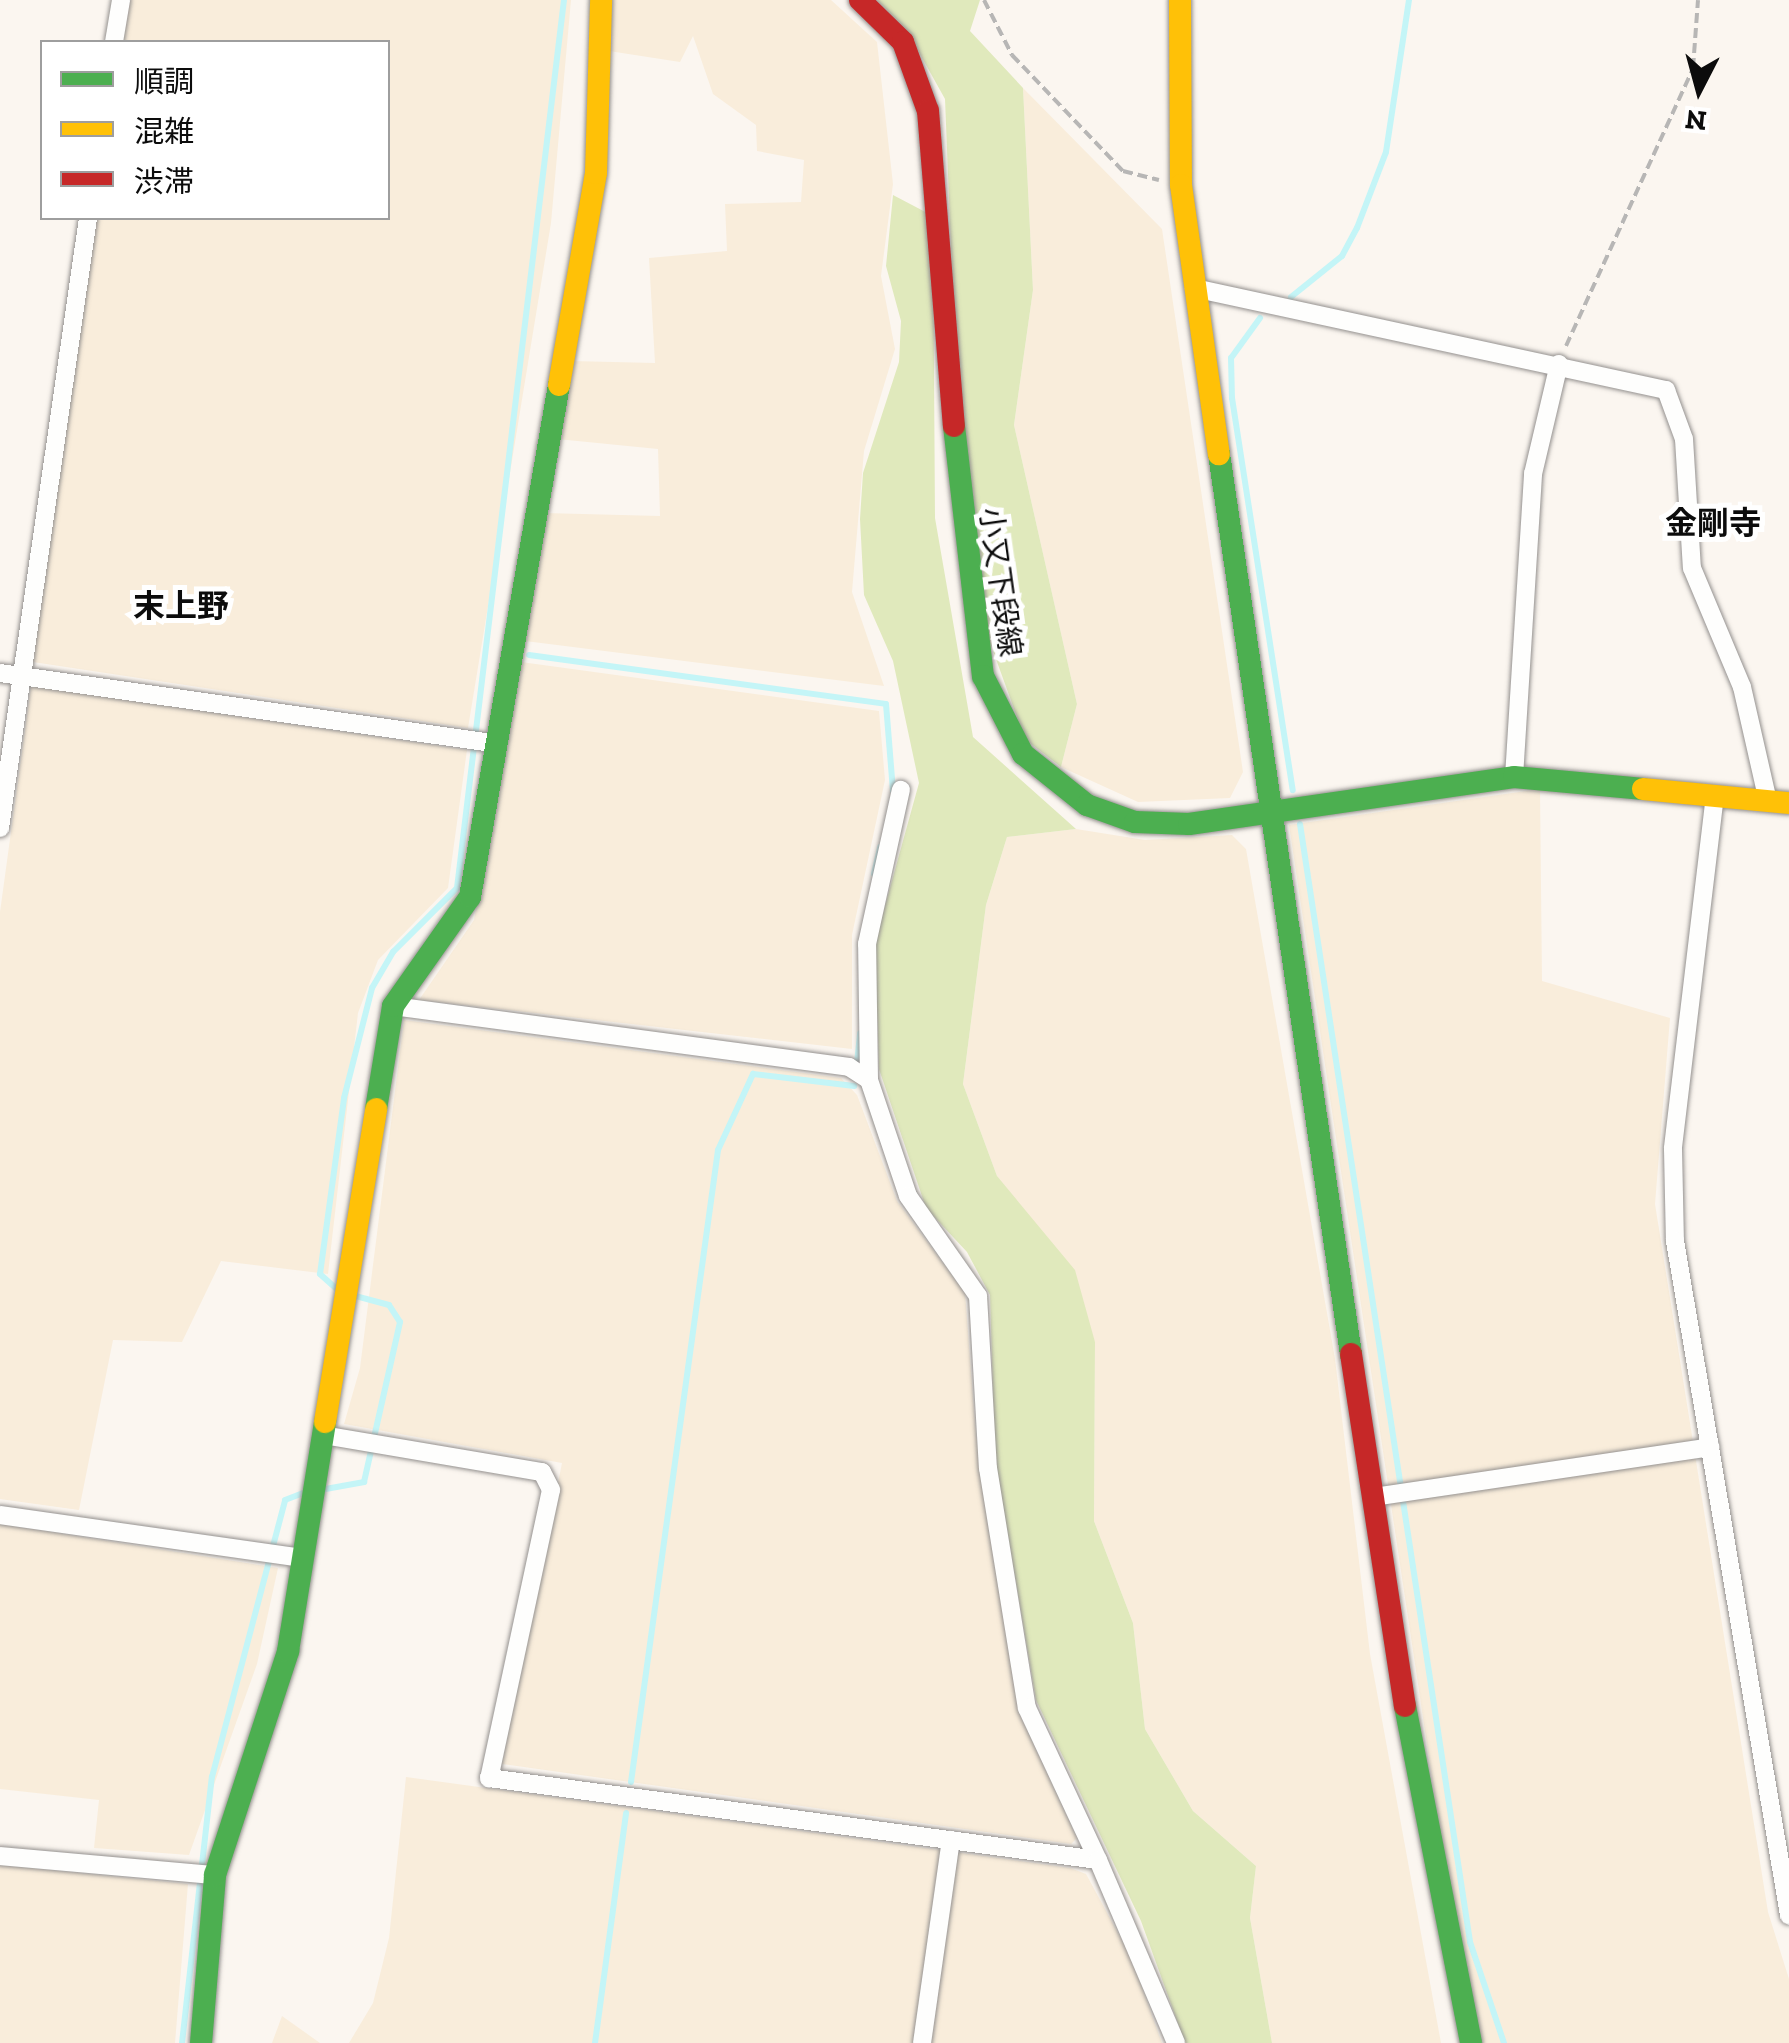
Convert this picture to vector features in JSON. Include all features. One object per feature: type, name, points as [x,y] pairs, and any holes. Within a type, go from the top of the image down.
[{"type":"street","points":[[114,40],[121,0]]},
{"type":"street","points":[[201,2043],[216,1874],[288,1652],[329,1436],[393,1006],[470,898],[492,744],[596,174],[600,0]]},
{"type":"street","name":"小又下段線","points":[[860,0],[903,42],[928,111],[970,619],[997,709],[1023,754],[1087,805],[1135,822],[1269,813],[1514,777],[1779,802]]},
{"type":"street","points":[[1180,0],[1181,185],[1194,288],[1269,813],[1426,1845],[1471,2043]]},
{"type":"street","points":[[0,828],[88,220]]},
{"type":"street","points":[[1194,288],[1666,390],[1684,439],[1692,568],[1742,686],[1779,802]]},
{"type":"street","points":[[1514,777],[1533,474],[1559,364]]},
{"type":"street","points":[[0,673],[492,744]]},
{"type":"street","points":[[901,790],[866,944],[870,1080],[908,1196],[978,1296],[988,1468],[1027,1708],[1098,1860],[1176,2043]]},
{"type":"street","points":[[1715,795],[1672,1192],[1710,1447],[1789,1916]]},
{"type":"street","points":[[393,1006],[849,1067],[870,1080]]},
{"type":"street","points":[[329,1436],[542,1472],[551,1490],[489,1778],[1098,1860]]},
{"type":"street","points":[[1372,1497],[1710,1447]]},
{"type":"street","points":[[0,1515],[304,1558]]},
{"type":"street","points":[[922,2043],[951,1840]]},
{"type":"street","points":[[0,1856],[216,1874]]},
{"type":"path","points":[[984,0],[1012,55],[1123,171],[1181,185]]},
{"type":"path","points":[[1559,364],[1693,68],[1698,0]]},
{"type":"shaded area","points":[[126,0],[571,0],[551,223],[468,728],[33,662],[96,220],[390,220],[390,40],[120,40]]},
{"type":"shaded area","points":[[610,0],[831,0],[877,42],[893,184],[881,276],[895,349],[864,451],[852,592],[884,686],[525,641],[544,513],[660,516],[658,449],[557,439],[571,361],[655,363],[649,258],[727,251],[725,204],[801,202],[804,160],[757,151],[756,125],[713,94],[693,36],[680,62],[609,51]]},
{"type":"shaded area","points":[[1023,88],[1162,229],[1243,772],[1230,798],[1138,802],[1061,767],[1077,704],[1014,425],[1033,290]]},
{"type":"shaded area","points":[[521,662],[879,711],[885,780],[852,935],[852,1049],[419,1000],[474,920]]},
{"type":"shaded area","points":[[31,686],[467,750],[448,888],[378,960],[358,1013],[328,1274],[221,1261],[182,1342],[113,1340],[79,1510],[0,1499],[0,912]]},
{"type":"shaded area","points":[[1540,789],[1542,981],[1670,1018],[1655,1204],[1768,1912],[1789,1979],[1789,2043],[1483,2043],[1463,1984],[1289,825]]},
{"type":"shaded area","points":[[1076,829],[1145,840],[1232,835],[1246,849],[1335,1359],[1370,1654],[1441,2043],[1272,2043],[1250,1918],[1256,1866],[1193,1811],[1145,1729],[1133,1623],[1094,1521],[1095,1342],[997,1176],[963,1084],[986,905],[1007,837]]},
{"type":"shaded area","points":[[404,1020],[841,1078],[857,1095],[897,1201],[965,1293],[976,1436],[1019,1713],[1077,1838],[1071,1844],[502,1764],[562,1463],[344,1424],[360,1368]]},
{"type":"shaded area","points":[[0,1524],[278,1568],[257,1664],[189,1855],[94,1848],[99,1800],[0,1789]]},
{"type":"shaded area","points":[[406,1777],[1070,1868],[1086,1874],[1131,1957],[1162,2043],[349,2043],[373,2003],[389,1938]]},
{"type":"shaded area","points":[[0,1865],[188,1884],[175,2043],[0,2043]]},
{"type":"shaded area","points":[[282,2016],[320,2043],[272,2043]]},
{"type":"green space","points":[[877,0],[980,0],[970,31],[1023,88],[1033,290],[1014,425],[1077,704],[1061,767],[1025,739],[984,626],[958,422],[945,99],[906,29]]},
{"type":"green space","points":[[893,195],[933,216],[935,518],[973,737],[1076,829],[1007,837],[986,905],[963,1084],[997,1176],[1075,1270],[1095,1342],[1094,1521],[1133,1623],[1145,1729],[1193,1811],[1256,1866],[1250,1918],[1272,2043],[1185,2043],[1141,1921],[1036,1700],[995,1458],[990,1295],[967,1252],[926,1208],[879,1069],[875,942],[919,783],[893,661],[864,595],[860,519],[863,473],[899,362],[901,321],[886,266]]},
{"type":"waterway","points":[[340,1292],[320,1274],[344,1098],[372,988],[393,952],[457,888],[564,0]]},
{"type":"waterway","points":[[1291,297],[1342,256],[1357,228],[1386,152],[1409,0]]},
{"type":"waterway","points":[[1260,318],[1231,358],[1232,398],[1293,790]]},
{"type":"waterway","points":[[529,655],[886,704],[893,791]]},
{"type":"waterway","points":[[1300,824],[1470,1942],[1504,2043]]},
{"type":"waterway","points":[[874,874],[880,847]]},
{"type":"waterway","points":[[857,1063],[860,1033]]},
{"type":"waterway","points":[[631,1782],[718,1150],[753,1074],[854,1086]]},
{"type":"waterway","points":[[320,1490],[364,1482],[400,1322],[389,1305],[352,1295]]},
{"type":"waterway","points":[[182,2043],[212,1777],[285,1500],[308,1491]]},
{"type":"waterway","points":[[595,2043],[626,1813]]},
{"type":"traffic: fast","points":[[376,1109],[393,1006],[470,897],[559,385]]},
{"type":"traffic: fast","points":[[954,426],[983,676],[1023,754],[1087,805],[1135,822],[1189,824],[1514,777],[1643,789]]},
{"type":"traffic: fast","points":[[1219,454],[1351,1354]]},
{"type":"traffic: fast","points":[[201,2043],[215,1875],[288,1651],[325,1422]]},
{"type":"traffic: fast","points":[[1405,1706],[1471,2043]]},
{"type":"traffic: slow","points":[[559,385],[596,173],[601,0]]},
{"type":"traffic: slow","points":[[1180,0],[1181,185],[1219,454]]},
{"type":"traffic: slow","points":[[1643,789],[1789,803]]},
{"type":"traffic: slow","points":[[325,1422],[376,1109]]},
{"type":"traffic: jam","points":[[860,0],[903,42],[928,111],[954,426]]},
{"type":"traffic: jam","points":[[1351,1354],[1405,1706]]},
{"type":"district","name":"金剛寺","points":[[1713,523]]},
{"type":"district","name":"末上野","points":[[181,606]]}]
